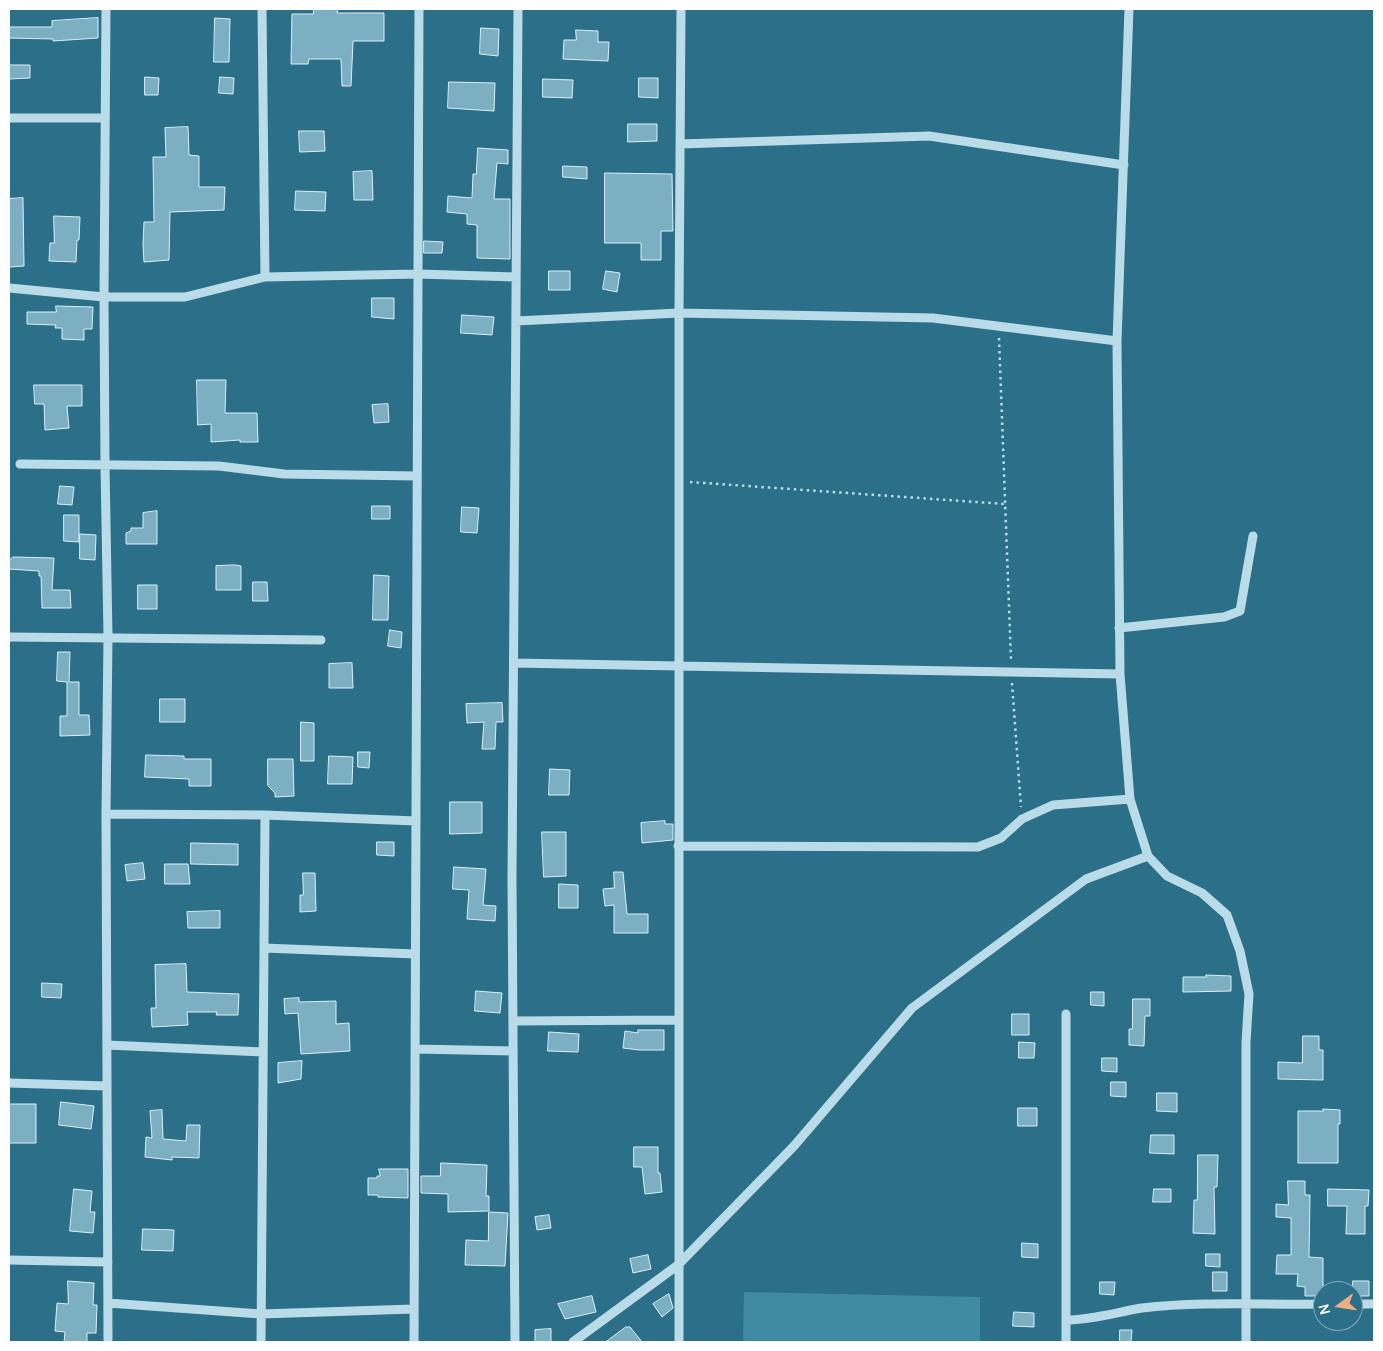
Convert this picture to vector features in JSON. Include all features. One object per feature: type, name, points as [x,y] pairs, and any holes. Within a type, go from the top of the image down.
[{"type":"street","points":[[106,9],[104,297],[108,637],[106,814],[108,1342]]},
{"type":"street","points":[[262,9],[266,277]]},
{"type":"street","points":[[414,1342],[419,9]]},
{"type":"street","points":[[515,1342],[513,1021],[518,9]]},
{"type":"street","points":[[678,1342],[678,666],[681,9]]},
{"type":"street","points":[[1129,9],[1117,341],[1120,674],[1130,799],[1148,856],[1167,876],[1202,894],[1227,914],[1240,951],[1249,994],[1246,1042],[1246,1342]]},
{"type":"street","points":[[9,118],[105,118]]},
{"type":"street","points":[[680,144],[929,136],[1124,165]]},
{"type":"street","points":[[9,288],[104,297],[185,298],[266,277],[418,274],[516,277]]},
{"type":"street","points":[[516,321],[679,313],[933,318],[1117,341]]},
{"type":"street","points":[[20,464],[219,466],[284,474],[417,476]]},
{"type":"street","points":[[1119,628],[1224,617],[1240,611],[1253,536]]},
{"type":"street","points":[[9,637],[320,640]]},
{"type":"street","points":[[514,663],[1120,674]]},
{"type":"street","points":[[678,846],[978,847],[1001,838],[1022,819],[1053,805],[1130,799]]},
{"type":"street","points":[[106,814],[265,815],[416,821]]},
{"type":"street","points":[[261,1342],[265,815]]},
{"type":"street","points":[[573,1342],[678,1265],[794,1146],[912,1008],[1086,879],[1148,856]]},
{"type":"street","points":[[264,948],[415,954]]},
{"type":"street","points":[[1066,1014],[1066,1342]]},
{"type":"street","points":[[513,1021],[678,1020]]},
{"type":"street","points":[[107,1045],[263,1052]]},
{"type":"street","points":[[415,1049],[513,1051]]},
{"type":"street","points":[[9,1083],[107,1086]]},
{"type":"street","points":[[9,1260],[108,1262]]},
{"type":"street","points":[[108,1303],[261,1314],[414,1310]]},
{"type":"street","points":[[1066,1320],[1082,1320],[1142,1308],[1200,1304],[1313,1304]]},
{"type":"path","points":[[998,326],[1011,672],[1022,819]]},
{"type":"path","points":[[679,481],[1005,504]]},
{"type":"shaded area","points":[[744,1292],[980,1297],[980,1342],[743,1342]]},
{"type":"building","points":[[314,9],[338,9],[337,13],[384,13],[384,41],[353,41],[351,86],[342,86],[341,59],[309,59],[308,64],[291,64],[292,14],[313,14]]},
{"type":"building","points":[[98,18],[98,38],[53,41],[53,39],[9,38],[9,27],[52,27],[52,21]]},
{"type":"building","points":[[215,18],[230,19],[229,62],[214,62]]},
{"type":"building","points":[[481,28],[499,29],[498,56],[480,54]]},
{"type":"building","points":[[576,30],[598,31],[598,42],[609,42],[608,61],[563,59],[564,40],[576,40]]},
{"type":"building","points":[[9,65],[30,65],[30,78],[9,79]]},
{"type":"building","points":[[145,77],[159,78],[158,95],[145,95]]},
{"type":"building","points":[[220,77],[234,78],[233,94],[219,93]]},
{"type":"building","points":[[639,78],[658,78],[658,98],[639,97]]},
{"type":"building","points":[[543,79],[573,80],[572,98],[543,97]]},
{"type":"building","points":[[449,82],[495,83],[494,111],[448,108]]},
{"type":"building","points":[[628,124],[657,124],[657,141],[628,142]]},
{"type":"building","points":[[188,127],[189,155],[199,156],[199,187],[225,187],[224,210],[170,212],[169,260],[144,262],[144,222],[154,222],[153,157],[166,157],[165,128]]},
{"type":"building","points":[[299,131],[324,131],[325,151],[300,152]]},
{"type":"building","points":[[478,148],[508,150],[508,164],[497,163],[494,199],[510,199],[510,259],[477,258],[477,225],[467,224],[467,214],[447,212],[448,196],[472,198],[473,174],[476,174]]},
{"type":"building","points":[[563,166],[587,167],[587,179],[563,177]]},
{"type":"building","points":[[372,171],[373,200],[354,200],[353,172]]},
{"type":"building","points":[[605,173],[672,174],[673,231],[661,231],[661,260],[641,260],[641,243],[605,243]]},
{"type":"building","points":[[296,191],[326,192],[325,211],[295,210]]},
{"type":"building","points":[[23,198],[24,266],[9,267],[9,199]]},
{"type":"building","points":[[54,216],[80,217],[76,262],[49,261],[50,243],[54,243]]},
{"type":"building","points":[[424,241],[443,242],[442,253],[424,253]]},
{"type":"building","points":[[549,271],[570,271],[570,290],[549,290]]},
{"type":"building","points":[[606,271],[620,273],[617,292],[603,289]]},
{"type":"building","points":[[372,298],[394,298],[394,319],[372,317]]},
{"type":"building","points":[[56,306],[93,307],[92,329],[84,329],[84,340],[62,339],[62,328],[55,328],[56,325],[27,324],[27,312],[56,312]]},
{"type":"building","points":[[462,315],[494,317],[492,335],[461,333]]},
{"type":"building","points":[[197,380],[226,380],[225,413],[257,413],[258,442],[240,442],[240,440],[211,442],[211,424],[198,425]]},
{"type":"building","points":[[34,385],[82,385],[82,406],[67,406],[69,428],[45,430],[44,404],[35,404]]},
{"type":"building","points":[[388,404],[389,422],[374,423],[372,405]]},
{"type":"building","points":[[60,486],[74,487],[72,505],[58,504]]},
{"type":"building","points":[[372,506],[390,506],[390,519],[372,519]]},
{"type":"building","points":[[462,507],[479,508],[477,533],[461,532]]},
{"type":"building","points":[[157,511],[157,544],[126,544],[126,533],[131,531],[131,528],[143,528],[143,513]]},
{"type":"building","points":[[64,515],[79,515],[79,542],[64,541]]},
{"type":"building","points":[[80,534],[96,535],[95,560],[80,559]]},
{"type":"building","points":[[13,557],[54,558],[52,590],[70,590],[71,608],[42,608],[41,576],[39,576],[39,571],[9,569],[9,561]]},
{"type":"building","points":[[216,566],[241,566],[241,590],[216,590]]},
{"type":"building","points":[[374,575],[389,576],[388,620],[373,620]]},
{"type":"building","points":[[253,582],[267,582],[268,601],[253,601]]},
{"type":"building","points":[[138,585],[157,585],[157,609],[138,609]]},
{"type":"building","points":[[390,630],[402,632],[401,648],[388,646]]},
{"type":"building","points":[[58,652],[70,652],[69,682],[79,682],[79,715],[89,715],[90,735],[60,736],[60,716],[67,716],[67,682],[57,681]]},
{"type":"building","points":[[352,663],[353,688],[329,688],[329,664]]},
{"type":"building","points":[[160,699],[185,699],[185,722],[160,722]]},
{"type":"building","points":[[502,703],[503,722],[496,722],[495,749],[482,749],[484,722],[467,723],[466,704]]},
{"type":"building","points":[[301,722],[314,723],[314,761],[301,761]]},
{"type":"building","points":[[358,752],[370,752],[369,768],[358,767]]},
{"type":"building","points":[[146,755],[184,756],[184,759],[211,759],[211,786],[189,786],[189,779],[145,777]]},
{"type":"building","points":[[329,756],[353,757],[352,784],[328,784]]},
{"type":"building","points":[[268,759],[293,759],[294,796],[275,797],[275,793],[268,786]]},
{"type":"building","points":[[550,769],[570,770],[569,795],[549,795]]},
{"type":"building","points":[[450,802],[482,802],[482,833],[450,834]]},
{"type":"building","points":[[665,821],[665,824],[673,824],[673,840],[642,843],[641,823]]},
{"type":"building","points":[[542,832],[566,832],[566,876],[544,877]]},
{"type":"building","points":[[377,842],[394,842],[394,856],[377,855]]},
{"type":"building","points":[[191,843],[238,844],[238,865],[191,864]]},
{"type":"building","points":[[143,863],[145,879],[127,881],[125,865]]},
{"type":"building","points":[[165,864],[188,864],[190,884],[165,884]]},
{"type":"building","points":[[454,867],[486,869],[483,905],[496,906],[495,921],[467,919],[469,890],[453,889]]},
{"type":"building","points":[[614,872],[623,872],[627,914],[648,914],[648,933],[614,933],[614,905],[605,906],[603,889],[614,888]]},
{"type":"building","points":[[303,873],[315,873],[316,911],[300,912],[300,895],[303,895]]},
{"type":"building","points":[[559,884],[578,885],[578,908],[559,908]]},
{"type":"building","points":[[220,911],[220,928],[188,928],[187,912]]},
{"type":"building","points":[[186,964],[187,992],[239,994],[238,1015],[216,1015],[217,1012],[187,1012],[188,1025],[152,1027],[151,1008],[156,1008],[155,965]]},
{"type":"building","points":[[1206,975],[1231,976],[1231,991],[1183,992],[1183,977],[1206,977]]},
{"type":"building","points":[[42,983],[62,984],[61,998],[42,997]]},
{"type":"building","points":[[476,991],[502,993],[500,1013],[475,1011]]},
{"type":"building","points":[[1091,992],[1104,992],[1104,1006],[1091,1005]]},
{"type":"building","points":[[299,998],[299,1002],[336,1001],[336,1024],[349,1023],[350,1051],[301,1054],[298,1013],[285,1014],[284,999]]},
{"type":"building","points":[[1133,999],[1150,999],[1150,1016],[1145,1016],[1144,1046],[1129,1045],[1129,1029],[1132,1029]]},
{"type":"building","points":[[1012,1014],[1029,1014],[1029,1035],[1012,1035]]},
{"type":"building","points":[[638,1030],[664,1030],[664,1050],[623,1048],[625,1031],[638,1033]]},
{"type":"building","points":[[549,1032],[579,1034],[578,1052],[548,1051]]},
{"type":"building","points":[[1303,1036],[1319,1036],[1319,1050],[1323,1050],[1323,1080],[1278,1079],[1278,1062],[1302,1063]]},
{"type":"building","points":[[1019,1042],[1035,1043],[1034,1058],[1019,1058]]},
{"type":"building","points":[[1102,1058],[1117,1058],[1117,1072],[1102,1071]]},
{"type":"building","points":[[302,1061],[301,1079],[278,1083],[278,1063]]},
{"type":"building","points":[[1111,1082],[1126,1082],[1126,1097],[1111,1096]]},
{"type":"building","points":[[1157,1093],[1177,1093],[1177,1112],[1157,1111]]},
{"type":"building","points":[[61,1102],[94,1106],[91,1129],[59,1125]]},
{"type":"building","points":[[9,1104],[36,1104],[36,1143],[9,1143]]},
{"type":"building","points":[[1018,1108],[1037,1108],[1037,1126],[1018,1126]]},
{"type":"building","points":[[1323,1109],[1340,1110],[1338,1163],[1298,1163],[1298,1111],[1323,1111]]},
{"type":"building","points":[[162,1110],[163,1139],[186,1141],[187,1125],[200,1125],[199,1158],[172,1157],[172,1160],[145,1157],[146,1137],[152,1138],[150,1111]]},
{"type":"building","points":[[1151,1135],[1174,1135],[1174,1154],[1150,1153]]},
{"type":"building","points":[[634,1147],[658,1147],[658,1173],[660,1173],[662,1192],[645,1194],[642,1167],[634,1167]]},
{"type":"building","points":[[1198,1155],[1218,1155],[1217,1187],[1214,1187],[1215,1234],[1193,1233],[1194,1200],[1197,1200]]},
{"type":"building","points":[[441,1163],[487,1165],[486,1196],[489,1196],[489,1211],[448,1212],[448,1194],[421,1193],[421,1176],[440,1176]]},
{"type":"building","points":[[379,1169],[408,1169],[408,1198],[368,1195],[368,1178],[380,1176]]},
{"type":"building","points":[[1288,1181],[1305,1181],[1305,1195],[1310,1195],[1309,1257],[1323,1258],[1323,1281],[1313,1281],[1313,1296],[1305,1296],[1305,1287],[1297,1286],[1298,1274],[1276,1274],[1277,1255],[1291,1255],[1291,1218],[1276,1217],[1276,1204],[1288,1205]]},
{"type":"building","points":[[74,1189],[92,1191],[90,1212],[95,1212],[93,1233],[70,1231]]},
{"type":"building","points":[[1154,1189],[1171,1189],[1171,1202],[1153,1202]]},
{"type":"building","points":[[1328,1189],[1369,1190],[1368,1206],[1365,1206],[1365,1234],[1346,1234],[1347,1206],[1328,1206]]},
{"type":"building","points":[[489,1212],[508,1213],[505,1266],[465,1265],[466,1240],[488,1241]]},
{"type":"building","points":[[549,1215],[551,1228],[537,1230],[535,1217]]},
{"type":"building","points":[[143,1229],[174,1230],[173,1251],[142,1250]]},
{"type":"building","points":[[1022,1243],[1038,1244],[1038,1258],[1022,1257]]},
{"type":"building","points":[[1206,1254],[1220,1254],[1220,1267],[1206,1266]]},
{"type":"building","points":[[648,1255],[651,1269],[633,1273],[630,1259]]},
{"type":"building","points":[[1213,1272],[1227,1272],[1227,1291],[1213,1291]]},
{"type":"building","points":[[68,1281],[94,1283],[93,1305],[97,1305],[96,1333],[87,1333],[87,1342],[64,1342],[65,1332],[55,1331],[57,1303],[68,1304]]},
{"type":"building","points":[[1363,1281],[1369,1281],[1369,1296],[1363,1296]]},
{"type":"building","points":[[1100,1282],[1115,1282],[1114,1295],[1100,1294]]},
{"type":"building","points":[[669,1294],[673,1308],[662,1317],[653,1304]]},
{"type":"building","points":[[592,1296],[596,1312],[565,1319],[558,1304]]},
{"type":"building","points":[[1014,1312],[1034,1313],[1034,1327],[1013,1326]]},
{"type":"building","points":[[626,1327],[630,1327],[642,1342],[606,1342]]},
{"type":"building","points":[[551,1329],[551,1342],[535,1342],[535,1330]]},
{"type":"building","points":[[1120,1330],[1132,1330],[1131,1342],[1120,1342]]}]
